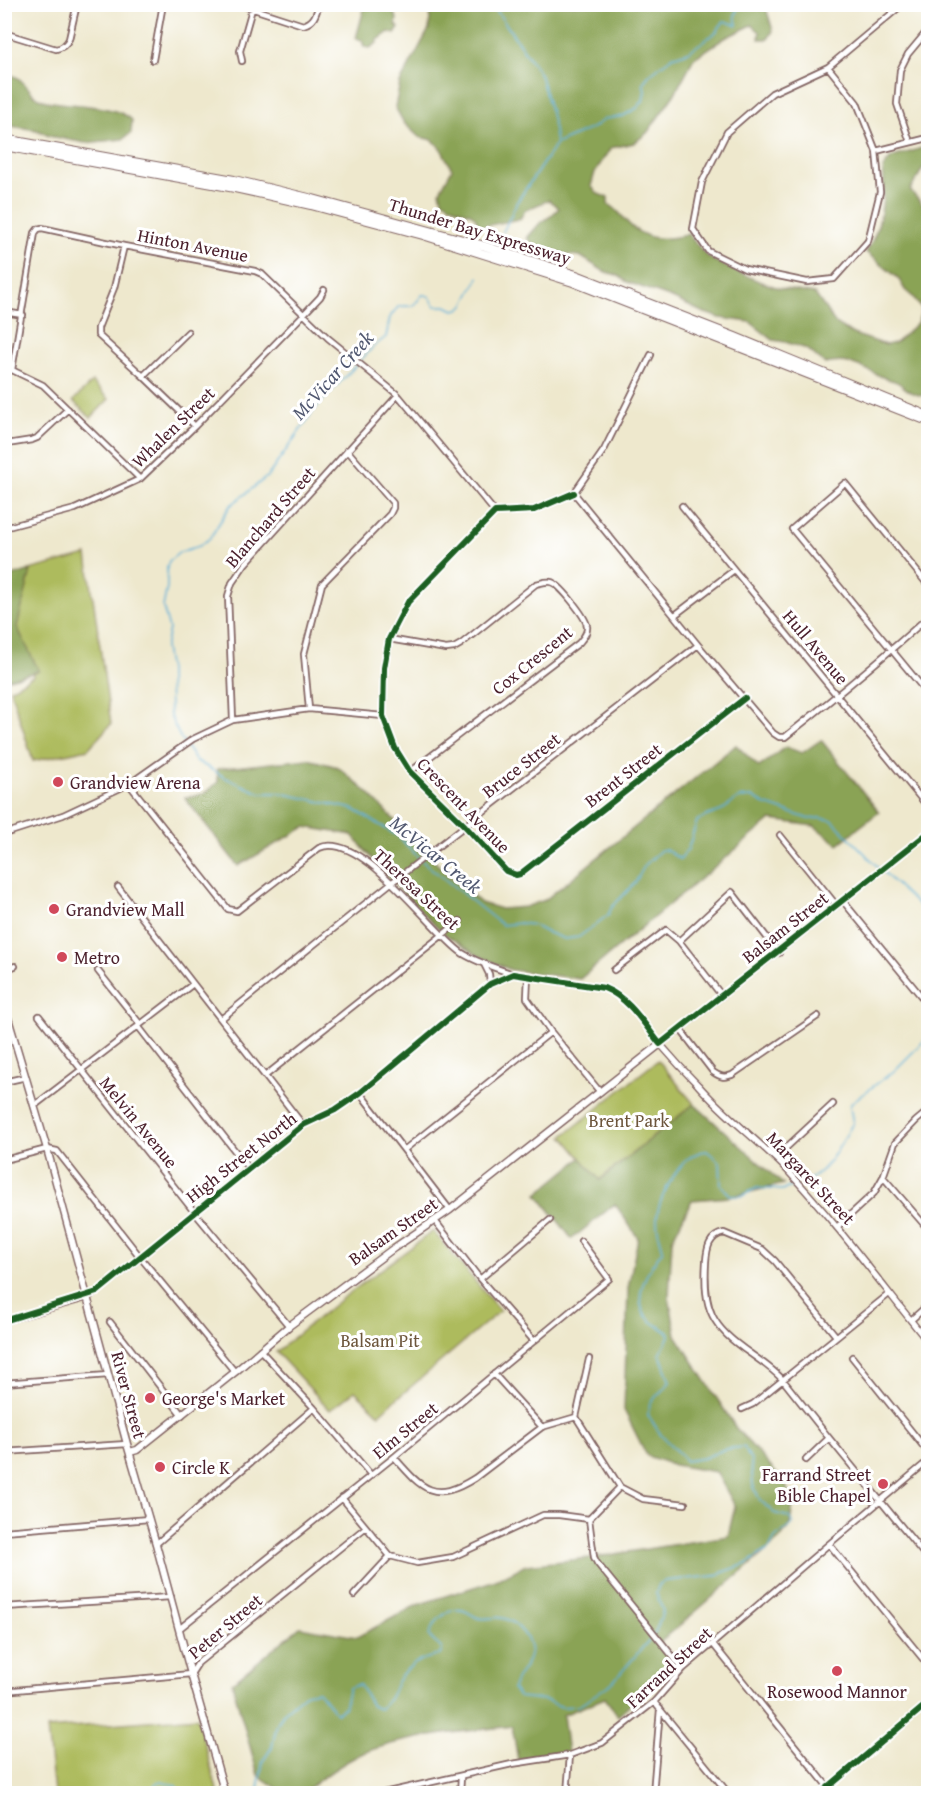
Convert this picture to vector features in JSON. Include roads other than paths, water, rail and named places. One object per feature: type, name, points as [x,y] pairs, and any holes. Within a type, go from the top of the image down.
[{"type":"highway","name":"Thunder Bay Expressway","points":[[4,139],[234,180],[485,246],[597,283],[928,416]]},
{"type":"highway","name":"Thunder Bay Expressway","points":[[4,146],[235,188],[311,205],[423,235],[573,282],[928,422]]},
{"type":"main road","name":"Balsam Street","points":[[130,1452],[137,1450],[182,1415],[289,1326],[394,1248],[435,1221],[928,833]]},
{"type":"main road","name":"River Street","points":[[4,1005],[88,1297],[190,1674],[225,1794]]},
{"type":"main road","name":"High Street North","points":[[4,1321],[88,1297]]},
{"type":"street","points":[[4,33],[59,48],[69,39],[77,4]]},
{"type":"street","points":[[153,60],[163,4]]},
{"type":"street","points":[[238,4],[303,25],[309,23],[315,16],[319,4]]},
{"type":"street","points":[[828,67],[857,104],[876,151],[880,192],[868,241],[834,279],[807,282],[745,269],[708,251],[693,229],[702,182],[727,132],[772,93],[828,67],[903,4]]},
{"type":"street","points":[[242,61],[240,51],[252,9]]},
{"type":"street","points":[[910,142],[897,104],[900,70],[911,50],[928,30]]},
{"type":"street","points":[[876,151],[928,138]]},
{"type":"street","name":"Hinton Avenue","points":[[12,370],[35,233],[38,228],[255,271],[262,274],[328,338],[398,395],[495,512]]},
{"type":"street","points":[[124,246],[114,288],[97,333],[195,426]]},
{"type":"street","name":"Whalen Street","points":[[4,528],[75,509],[140,479],[195,426],[303,315],[324,290]]},
{"type":"street","points":[[4,312],[23,315]]},
{"type":"street","points":[[143,376],[188,332]]},
{"type":"street","points":[[495,512],[534,510],[574,493],[604,450],[651,355]]},
{"type":"street","points":[[4,371],[12,370],[43,385],[140,479]]},
{"type":"street","name":"Blanchard Street","points":[[233,720],[228,596],[232,583],[245,564],[398,395]]},
{"type":"street","points":[[7,444],[37,438],[68,409]]},
{"type":"street","points":[[309,709],[304,654],[322,585],[390,514],[393,508],[393,503],[347,450]]},
{"type":"street","points":[[928,585],[845,483],[792,529],[928,694]]},
{"type":"street","points":[[574,493],[698,645],[773,733],[779,737],[783,737],[838,695],[928,617]]},
{"type":"street","name":"Hull Avenue","points":[[682,506],[928,807]]},
{"type":"street","name":"Crescent Avenue","points":[[495,512],[408,602],[389,639],[384,668],[383,716],[395,748],[410,772],[465,826],[506,871],[519,874]]},
{"type":"street","points":[[675,615],[734,570]]},
{"type":"street","name":"Cox Crescent","points":[[389,639],[446,649],[454,648],[536,584],[547,581],[559,586],[583,617],[587,626],[585,635],[579,643],[410,772]]},
{"type":"street","name":"Bruce Street","points":[[221,1019],[391,883],[698,645]]},
{"type":"street","name":"Brent Street","points":[[519,874],[745,698]]},
{"type":"street","points":[[4,834],[63,815],[129,784],[193,739],[233,720],[309,709],[383,716]]},
{"type":"street","name":"Theresa Street","points":[[129,784],[228,909],[237,911],[323,846],[328,846],[351,851],[368,862],[462,952],[484,964],[513,974],[604,988],[615,992]]},
{"type":"street","points":[[780,835],[927,1000]]},
{"type":"street","points":[[118,887],[303,1125]]},
{"type":"street","points":[[679,941],[731,893],[779,952]]},
{"type":"street","points":[[265,1076],[460,921]]},
{"type":"street","points":[[614,970],[666,930],[679,941],[722,996]]},
{"type":"street","points":[[484,964],[489,974],[490,984]]},
{"type":"street","points":[[4,970],[15,966]]},
{"type":"street","points":[[98,971],[249,1169]]},
{"type":"street","name":"High Street North","points":[[88,1297],[141,1258],[303,1125],[335,1110],[360,1093],[490,984],[513,974]]},
{"type":"street","points":[[528,976],[527,998],[551,1032],[600,1092]]},
{"type":"street","points":[[34,1106],[193,984]]},
{"type":"street","name":"Margaret Street","points":[[615,992],[625,1000],[660,1044],[711,1100],[775,1158],[804,1190],[837,1227],[928,1342]]},
{"type":"street","name":"Melvin Avenue","points":[[39,1016],[195,1213],[289,1326]]},
{"type":"street","points":[[680,1029],[713,1072],[719,1077],[726,1078],[818,1016]]},
{"type":"street","points":[[404,1150],[551,1032]]},
{"type":"street","points":[[4,1082],[26,1077]]},
{"type":"street","points":[[360,1093],[450,1209]]},
{"type":"street","points":[[775,1158],[833,1104]]},
{"type":"street","points":[[837,1227],[874,1193],[883,1177],[895,1143],[928,1111]]},
{"type":"street","points":[[4,1160],[46,1149],[57,1151],[235,1372]]},
{"type":"street","points":[[883,1177],[928,1229]]},
{"type":"street","points":[[480,1279],[550,1220]]},
{"type":"street","points":[[435,1221],[480,1279],[534,1341]]},
{"type":"street","points":[[836,1336],[775,1261],[762,1249],[724,1233],[712,1238],[706,1252],[705,1292],[715,1321],[732,1341],[776,1372],[928,1559]]},
{"type":"street","name":"Elm Street","points":[[179,1629],[394,1457],[609,1279],[581,1241]]},
{"type":"street","points":[[742,1409],[753,1404],[889,1294]]},
{"type":"street","points":[[911,1320],[928,1305]]},
{"type":"street","points":[[110,1322],[182,1415]]},
{"type":"street","points":[[260,1350],[314,1408],[371,1475]]},
{"type":"street","points":[[852,1357],[928,1452]]},
{"type":"street","points":[[589,1359],[576,1417],[620,1487],[643,1499],[685,1504]]},
{"type":"street","points":[[4,1383],[108,1374]]},
{"type":"street","points":[[494,1374],[542,1427]]},
{"type":"street","points":[[156,1544],[314,1408]]},
{"type":"street","points":[[394,1457],[412,1478],[442,1493],[475,1478],[542,1427],[576,1417]]},
{"type":"street","points":[[806,1460],[829,1438]]},
{"type":"street","points":[[4,1452],[127,1444]]},
{"type":"street","name":"Farrand Street","points":[[380,1794],[512,1764],[570,1755],[602,1743],[654,1702],[683,1669],[928,1461]]},
{"type":"street","points":[[589,1519],[620,1487]]},
{"type":"street","points":[[342,1498],[390,1556],[417,1563],[453,1557],[543,1515],[589,1519]]},
{"type":"street","points":[[589,1519],[594,1557],[597,1563],[683,1669]]},
{"type":"street","points":[[4,1531],[149,1520]]},
{"type":"street","name":"Peter Street","points":[[4,1691],[190,1674],[198,1663],[366,1527]]},
{"type":"street","points":[[829,1544],[928,1665]]},
{"type":"street","points":[[354,1595],[390,1556]]},
{"type":"street","points":[[4,1607],[171,1597]]},
{"type":"street","points":[[712,1644],[828,1787]]},
{"type":"street","points":[[654,1702],[729,1794]]},
{"type":"street","points":[[820,1794],[928,1703]]},
{"type":"street","points":[[653,1794],[660,1708]]},
{"type":"street","points":[[567,1794],[570,1755]]},
{"type":"street","points":[[460,1794],[461,1777]]},
{"type":"waterway","points":[[492,4],[540,74],[552,117],[556,143]]},
{"type":"waterway","name":"McVicar Creek","points":[[503,232],[517,202],[556,144],[594,127],[604,119],[623,116],[637,108],[643,101],[645,90],[643,83],[650,74],[672,57],[688,52],[704,41],[716,32],[724,21],[737,25],[735,16],[739,4]]},
{"type":"waterway","name":"McVicar Creek","points":[[419,858],[398,836],[353,809],[281,793],[260,793],[226,778],[195,760],[170,716],[169,670],[165,648],[169,629],[163,607],[167,587],[167,567],[169,561],[180,552],[199,546],[210,538],[230,506],[268,476],[315,409],[373,347],[386,337],[390,317],[399,306],[413,305],[422,295],[427,295],[435,306],[459,309],[464,305],[479,277]]},
{"type":"waterway","name":"McVicar Creek","points":[[422,861],[502,925],[520,923],[533,925],[565,939],[579,937],[608,915],[612,907],[635,883],[645,865],[661,850],[666,850],[680,859],[688,849],[697,821],[721,811],[739,798],[752,797],[764,804],[809,819],[832,820],[880,869]]},
{"type":"waterway","name":"McVicar Creek","points":[[883,872],[923,910],[928,911]]},
{"type":"waterway","name":"McVicar Creek","points":[[802,1183],[819,1172],[838,1149],[853,1123],[850,1107],[852,1102],[894,1071],[928,1037]]},
{"type":"waterway","name":"McVicar Creek","points":[[257,1794],[263,1761],[272,1747],[277,1724],[284,1712],[306,1693],[318,1691],[336,1713],[344,1708],[349,1688],[359,1684],[372,1706],[379,1709],[389,1699],[405,1671],[421,1660],[440,1655],[442,1649],[429,1636],[437,1621],[451,1611],[462,1610],[485,1619],[507,1619],[523,1633],[529,1642],[530,1653],[529,1659],[514,1683],[513,1689],[519,1697],[545,1700],[562,1707],[579,1706],[613,1682],[655,1633],[663,1611],[656,1593],[659,1585],[665,1581],[713,1576],[746,1564],[769,1549],[775,1538],[793,1524],[789,1517],[774,1513],[760,1500],[753,1485],[751,1461],[744,1447],[725,1449],[704,1458],[686,1461],[661,1435],[648,1415],[650,1403],[670,1382],[660,1354],[670,1334],[652,1322],[644,1312],[641,1294],[647,1275],[663,1250],[657,1225],[660,1204],[676,1173],[690,1157],[707,1151],[720,1162],[721,1185],[731,1196],[742,1196],[757,1188],[782,1190],[797,1185]]},
{"type":"waterway","name":"McVicar Creek","points":[[151,1794],[155,1784],[162,1781],[176,1786],[181,1794]]},
{"type":"place","name":"Grandview Arena","points":[[58,782]]},
{"type":"place","name":"Grandview Mall","points":[[54,909]]},
{"type":"place","name":"Metro","points":[[62,957]]},
{"type":"place","name":"George's Market","points":[[150,1398]]},
{"type":"place","name":"Circle K","points":[[160,1467]]},
{"type":"place","name":"Farrand Street Bible Chapel","points":[[883,1484]]},
{"type":"place","name":"Rosewood Mannor","points":[[837,1671]]},
{"type":"park label","name":"Brent Park","points":[[629,1120]]},
{"type":"park label","name":"Balsam Pit","points":[[380,1340]]}]
